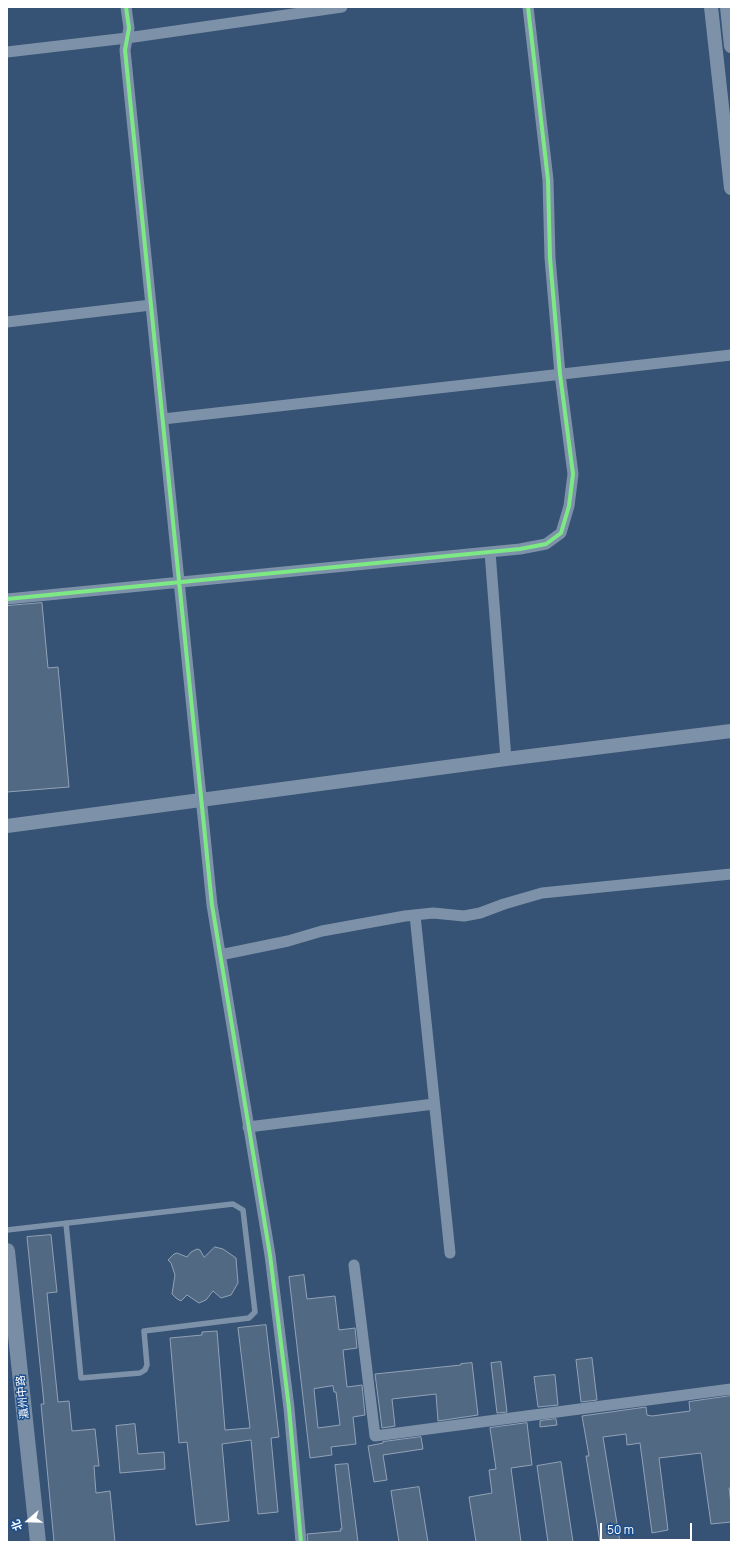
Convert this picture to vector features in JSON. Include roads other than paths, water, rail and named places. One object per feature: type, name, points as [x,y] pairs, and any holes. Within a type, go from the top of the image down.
[{"type":"main road","name":"瀛州中路","points":[[7,1251],[38,1542]]},
{"type":"street","points":[[126,7],[129,28],[125,50],[212,905],[270,1255],[289,1408],[301,1542]]},
{"type":"street","points":[[7,52],[127,38],[342,7]]},
{"type":"street","points":[[7,600],[520,549],[546,544],[561,533],[569,506],[573,474],[560,374],[550,258],[548,180],[528,7]]},
{"type":"street","points":[[711,7],[731,188]]},
{"type":"street","points":[[727,7],[731,46]]},
{"type":"street","points":[[7,322],[151,305]]},
{"type":"street","points":[[163,419],[731,355]]},
{"type":"street","points":[[490,552],[506,759]]},
{"type":"street","points":[[7,826],[506,759],[731,731]]},
{"type":"street","points":[[220,955],[288,942],[322,931],[414,915],[433,913],[464,916],[480,913],[542,893],[731,874]]},
{"type":"street","points":[[414,915],[450,1254]]},
{"type":"street","points":[[248,1127],[434,1104]]},
{"type":"street","points":[[354,1266],[375,1436],[731,1389]]},
{"type":"lane","points":[[7,1230],[66,1223],[233,1204],[243,1210],[255,1312],[249,1318],[144,1331],[147,1365],[145,1370],[140,1373],[81,1378],[66,1223]]}]
